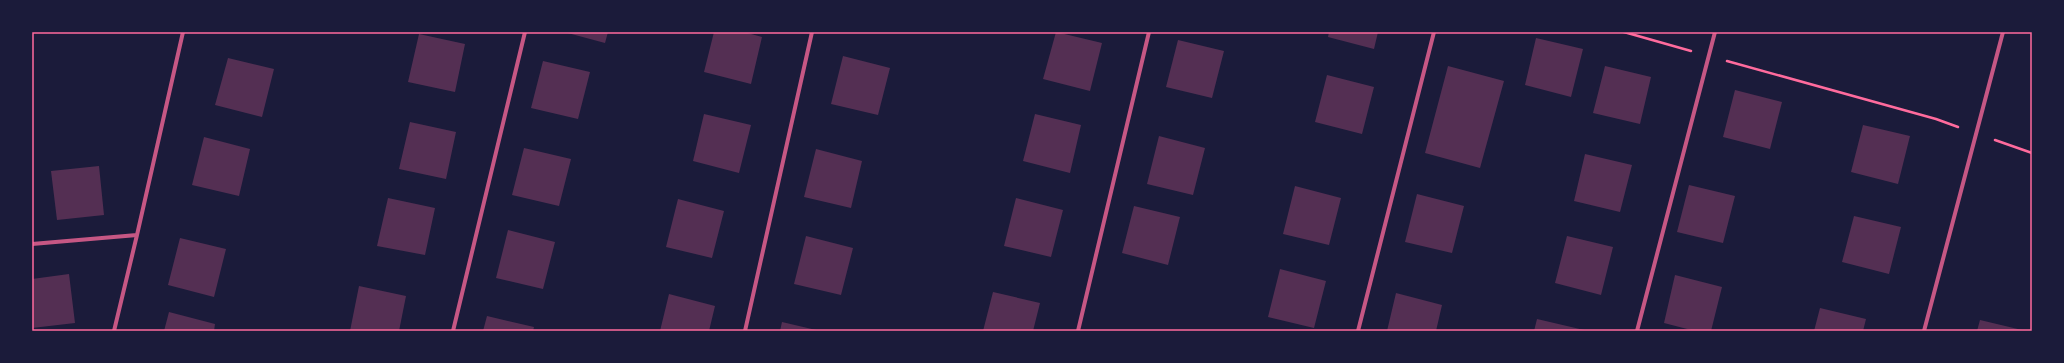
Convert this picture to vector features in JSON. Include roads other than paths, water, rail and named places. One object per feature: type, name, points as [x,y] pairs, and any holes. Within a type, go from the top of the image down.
[{"type":"street","points":[[114,331],[183,32]]},
{"type":"street","points":[[452,331],[525,32]]},
{"type":"street","points":[[745,331],[812,32]]},
{"type":"street","points":[[1078,331],[1149,32]]},
{"type":"street","points":[[1358,331],[1434,32]]},
{"type":"street","points":[[1636,331],[1715,32]]},
{"type":"street","points":[[1924,331],[2003,32]]},
{"type":"street","points":[[32,244],[137,235]]}]
